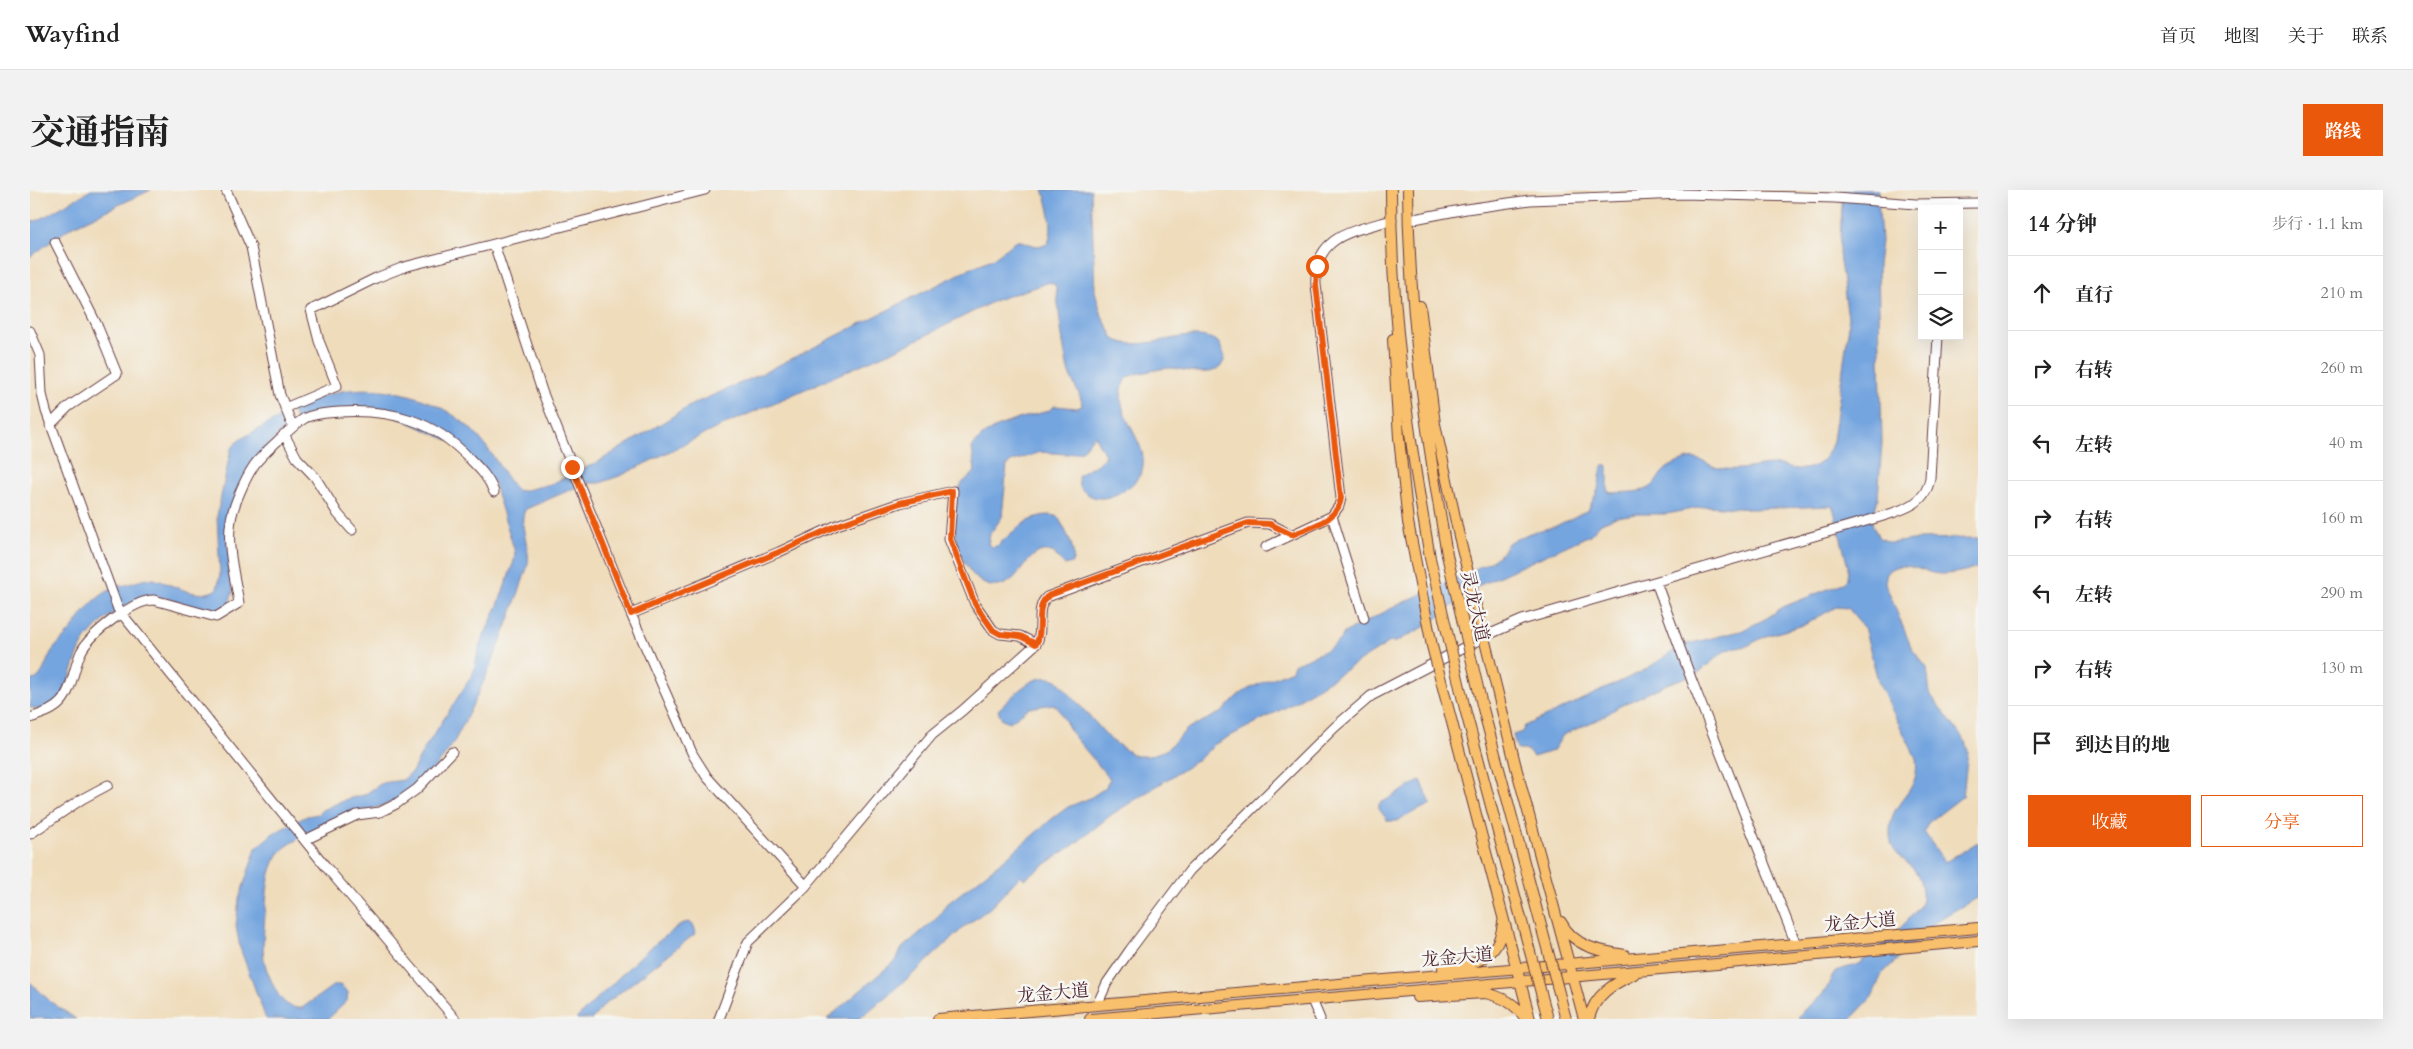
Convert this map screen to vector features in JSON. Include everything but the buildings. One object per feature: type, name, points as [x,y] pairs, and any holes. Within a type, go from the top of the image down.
[{"type":"main road","name":"灵龙大道","points":[[1391,190],[1393,248],[1405,403],[1430,558],[1465,710],[1548,1019]]},
{"type":"main road","name":"灵龙大道","points":[[1408,190],[1411,265],[1422,401],[1447,555],[1482,705],[1566,1019]]},
{"type":"main road","points":[[1393,248],[1394,374],[1408,522],[1432,646],[1530,1019]]},
{"type":"main road","points":[[1411,265],[1421,312],[1438,439],[1460,536],[1516,768],[1584,1019]]},
{"type":"main road","points":[[1554,906],[1567,931],[1584,945],[1598,951],[1643,957]]},
{"type":"main road","points":[[1368,982],[1394,973],[1467,966],[1478,962],[1497,943],[1503,924],[1502,911]]},
{"type":"main road","name":"龙金大道","points":[[938,1019],[1978,928]]},
{"type":"main road","name":"龙金大道","points":[[1090,1019],[1978,941]]},
{"type":"main road","points":[[1589,1019],[1592,1008],[1605,991],[1621,980],[1644,970]]},
{"type":"main road","points":[[1374,994],[1408,997],[1485,993],[1508,1001],[1526,1019]]},
{"type":"street","points":[[226,190],[251,247],[280,394],[293,427]]},
{"type":"street","points":[[286,408],[337,386],[319,340],[311,310],[386,274],[494,244],[705,190]]},
{"type":"street","points":[[1409,220],[1466,208],[1530,200],[1683,194],[1835,198],[1933,205]]},
{"type":"street","points":[[1956,205],[1978,203]]},
{"type":"street","points":[[1266,547],[1332,516],[1339,506],[1341,498],[1316,285],[1317,266],[1326,248],[1339,237],[1392,220]]},
{"type":"street","points":[[50,425],[68,407],[117,374],[96,325],[55,242]]},
{"type":"street","points":[[494,244],[542,391],[631,614],[693,755],[702,770],[806,886]]},
{"type":"street","points":[[30,331],[40,355],[42,394],[50,425],[120,612],[304,838],[455,1019]]},
{"type":"street","points":[[1097,1005],[1107,984],[1121,963],[1190,870],[1335,727],[1370,696],[1509,625],[1833,531],[1916,504],[1928,488],[1938,340]]},
{"type":"street","points":[[30,718],[50,710],[60,702],[85,646],[120,612],[148,600],[154,600],[216,617],[239,603],[230,543],[231,517],[254,465],[284,434],[305,418],[318,414],[382,412],[409,418],[455,443],[488,478],[494,492]]},
{"type":"street","points":[[284,434],[297,458],[315,478],[338,514],[352,530]]},
{"type":"street","points":[[631,614],[779,552],[838,525],[900,503],[952,491],[950,539],[975,604],[993,630],[1000,634],[1020,636],[1036,644]]},
{"type":"street","points":[[1332,516],[1364,618]]},
{"type":"street","points":[[719,1019],[746,945],[806,886],[932,735],[963,710],[1036,644],[1040,638],[1041,605],[1044,599],[1050,595],[1248,523],[1270,524],[1292,535]]},
{"type":"street","points":[[1656,582],[1692,681],[1796,944]]},
{"type":"street","points":[[304,838],[357,815],[380,812],[396,804],[417,789],[452,752]]},
{"type":"street","points":[[30,834],[82,799],[108,785]]},
{"type":"street","points":[[1312,1000],[1320,1019]]},
{"type":"water","points":[[91,190],[151,190],[71,227],[30,257],[30,222],[39,220]]},
{"type":"water","points":[[1043,190],[1091,190],[1095,291],[1102,316],[1114,339],[1125,343],[1139,344],[1182,337],[1208,337],[1219,343],[1225,357],[1222,365],[1210,372],[1167,368],[1134,374],[1126,380],[1121,395],[1123,409],[1141,448],[1143,461],[1140,474],[1130,486],[1116,494],[1105,498],[1095,498],[1079,486],[1078,476],[1100,462],[1105,455],[1094,435],[1082,451],[1067,454],[1041,452],[1007,465],[1002,517],[990,534],[988,544],[992,547],[997,546],[1024,523],[1033,519],[1049,515],[1058,517],[1072,546],[1072,563],[1064,565],[1053,552],[1042,551],[1030,559],[1011,580],[998,586],[990,586],[982,583],[970,571],[959,548],[955,528],[958,493],[961,485],[975,471],[972,448],[978,440],[986,433],[1006,423],[1048,411],[1055,406],[1077,408],[1082,406],[1068,370],[1056,286],[1050,282],[996,300],[913,342],[721,426],[622,475],[600,483],[586,483],[526,509],[523,521],[528,553],[527,568],[504,633],[486,676],[467,718],[440,762],[410,792],[398,800],[341,819],[303,836],[292,842],[274,861],[268,883],[263,944],[264,959],[276,991],[284,1002],[302,1008],[334,985],[340,985],[348,992],[347,1001],[328,1019],[266,1019],[240,948],[236,926],[239,899],[256,848],[272,834],[307,816],[318,814],[322,810],[347,799],[364,795],[382,783],[403,780],[412,772],[423,751],[473,674],[480,645],[498,605],[514,561],[515,552],[494,484],[461,446],[379,409],[296,420],[292,409],[336,392],[360,389],[395,392],[412,396],[445,410],[473,431],[516,490],[522,491],[551,484],[598,462],[693,404],[759,375],[992,259],[1016,241],[1036,246],[1046,245],[1049,240],[1051,226],[1049,210]]},
{"type":"water","points":[[1843,190],[1879,190],[1881,241],[1878,265],[1882,443],[1878,498],[1872,521],[1873,526],[1879,538],[1890,543],[1920,539],[1978,538],[1978,568],[1956,573],[1936,574],[1907,566],[1900,566],[1887,572],[1885,583],[1912,649],[1927,668],[1930,694],[1965,741],[1968,751],[1963,796],[1928,823],[1924,832],[1944,861],[1978,842],[1978,897],[1938,920],[1882,974],[1872,997],[1851,1019],[1798,1019],[1803,1011],[1825,991],[1834,973],[1858,964],[1903,926],[1921,903],[1922,896],[1921,884],[1917,874],[1895,851],[1890,839],[1890,830],[1895,810],[1914,780],[1916,758],[1879,684],[1864,627],[1848,608],[1836,607],[1804,625],[1766,636],[1747,646],[1726,650],[1698,673],[1669,683],[1563,735],[1553,751],[1533,757],[1527,750],[1517,750],[1513,735],[1522,732],[1525,726],[1643,671],[1683,645],[1741,631],[1767,618],[1783,607],[1843,583],[1847,579],[1848,567],[1833,507],[1752,509],[1708,506],[1667,514],[1636,514],[1616,517],[1601,523],[1590,535],[1480,585],[1428,625],[1394,643],[1390,642],[1290,705],[1215,744],[1198,760],[1111,815],[1075,844],[1024,879],[1021,875],[991,907],[963,928],[920,968],[859,1019],[827,1019],[897,959],[902,948],[936,919],[947,904],[1053,818],[1068,807],[1090,798],[1105,788],[1110,779],[1073,735],[1058,708],[1053,704],[1029,708],[1010,722],[1002,719],[998,710],[1032,681],[1040,678],[1057,680],[1111,740],[1135,756],[1149,756],[1166,750],[1187,729],[1222,712],[1236,697],[1250,688],[1292,670],[1294,664],[1329,648],[1344,633],[1398,605],[1492,561],[1503,552],[1508,543],[1530,533],[1556,526],[1588,510],[1598,490],[1602,466],[1608,466],[1608,492],[1612,493],[1634,492],[1650,488],[1668,468],[1689,459],[1700,460],[1725,469],[1781,465],[1790,468],[1806,469],[1823,460],[1833,441],[1849,325],[1839,254]]},
{"type":"water","points":[[282,416],[286,426],[249,467],[227,536],[233,592],[229,603],[220,610],[211,611],[152,596],[144,597],[124,606],[96,628],[84,642],[60,698],[52,706],[42,709],[30,707],[30,679],[34,680],[40,675],[52,651],[89,606],[105,593],[120,585],[149,579],[193,593],[209,592],[217,589],[220,575],[217,516],[231,449],[239,440]]},
{"type":"water","points":[[1421,780],[1431,804],[1396,821],[1388,821],[1379,809],[1379,804]]},
{"type":"water","points":[[688,922],[694,926],[696,933],[604,1005],[592,1019],[576,1019],[646,951],[681,924]]},
{"type":"water","points":[[30,982],[51,1002],[76,1019],[30,1018]]},
{"type":"route","points":[[572,467],[631,614],[779,552],[838,525],[900,503],[952,491],[949,534],[952,549],[975,604],[993,630],[1005,636],[1018,635],[1036,644],[1040,638],[1041,605],[1044,599],[1050,595],[1248,523],[1270,524],[1282,528],[1292,535],[1335,513],[1341,498],[1316,285],[1317,266]]}]
